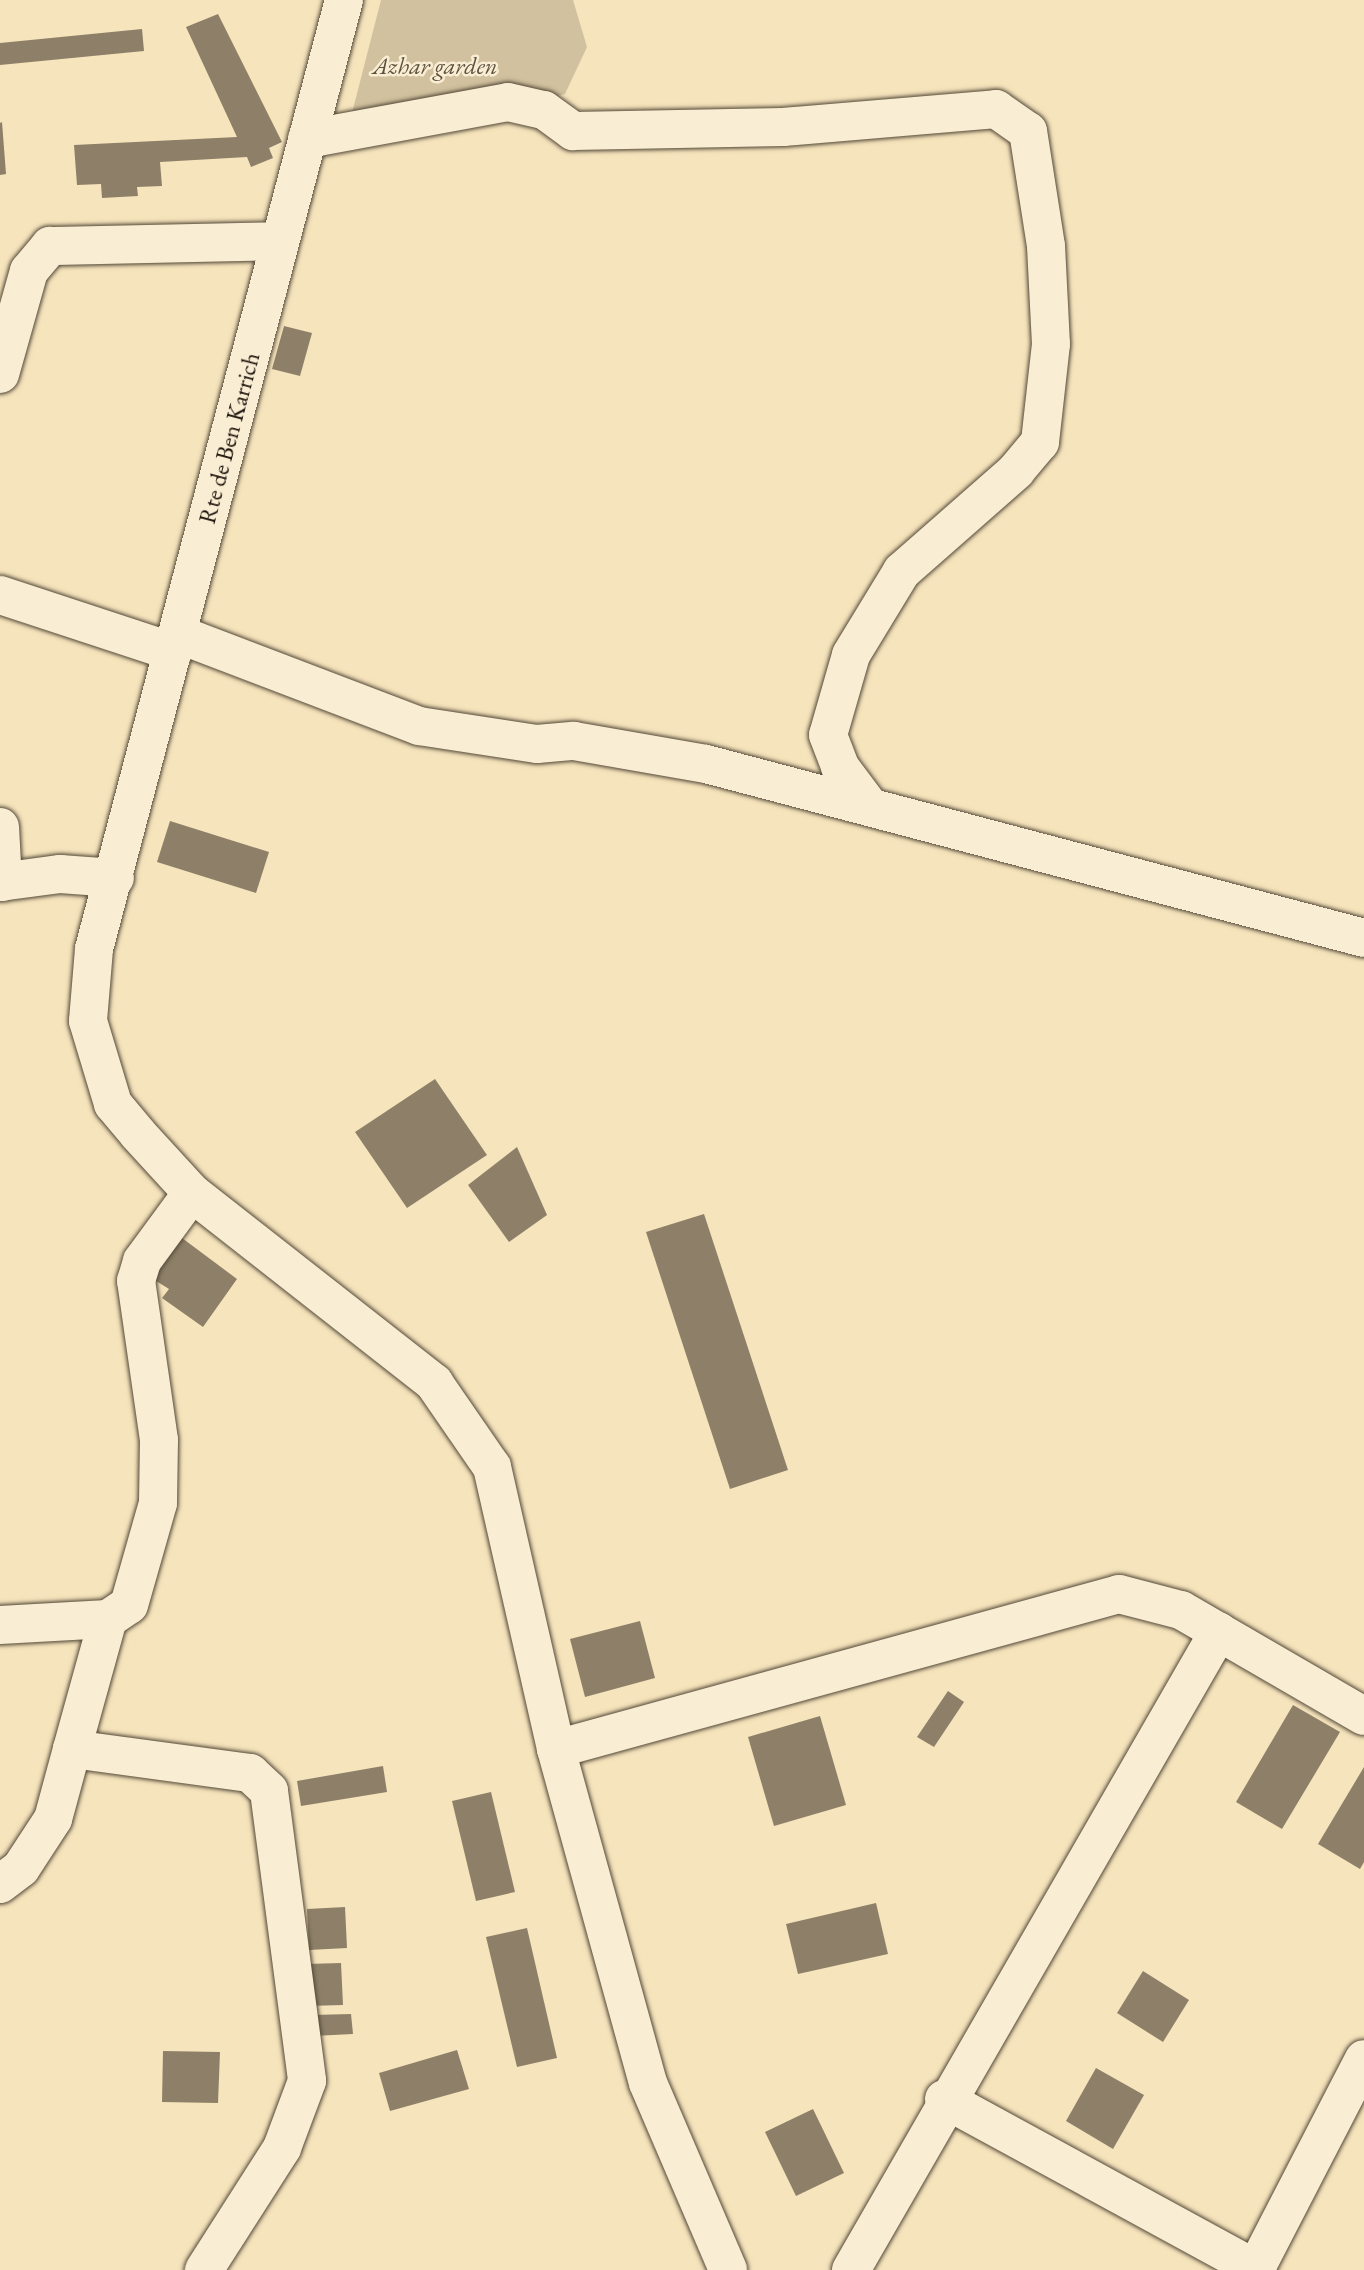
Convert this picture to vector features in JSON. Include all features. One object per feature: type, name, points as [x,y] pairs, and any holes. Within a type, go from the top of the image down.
[{"type":"street","name":"Rte de Ben Karrich","points":[[344,0],[175,643],[89,985],[93,1049],[113,1104],[192,1192],[434,1383],[467,1423],[508,1516],[556,1749],[648,2082],[728,2270]]},
{"type":"street","points":[[307,139],[508,102],[544,110],[573,131],[783,127],[996,109],[1028,131],[1043,219],[1051,344],[1040,442],[1016,471],[902,571],[851,655],[828,734],[840,767],[870,807]]},
{"type":"street","points":[[0,374],[29,271],[50,246],[280,241]]},
{"type":"street","points":[[0,595],[175,643],[419,726],[537,744],[574,741],[693,762],[1364,938]]},
{"type":"street","points":[[0,827],[1,882],[60,874],[116,878]]},
{"type":"street","points":[[0,1625],[108,1619],[129,1605],[158,1503],[159,1440],[136,1281],[142,1261],[192,1192]]},
{"type":"street","points":[[556,1749],[1119,1594],[1153,1600],[1219,1631],[1364,1716]]},
{"type":"street","points":[[0,1884],[21,1868],[53,1819],[108,1619]]},
{"type":"street","points":[[850,2270],[944,2099],[1219,1631]]},
{"type":"street","points":[[72,1749],[250,1773],[269,1791],[307,2081],[282,2148],[204,2270]]},
{"type":"street","points":[[944,2099],[1257,2269],[1364,2059]]},
{"type":"green space","name":"Azhar garden","points":[[381,0],[573,0],[587,47],[565,94],[343,148]]},
{"type":"building","points":[[218,14],[282,142],[269,148],[273,158],[251,167],[247,157],[160,162],[162,186],[137,187],[138,196],[102,198],[101,184],[77,185],[74,145],[237,137],[186,27]]},
{"type":"building","points":[[142,29],[144,51],[0,65],[0,43]]},
{"type":"building","points":[[2,122],[6,174],[0,175],[0,123]]},
{"type":"building","points":[[284,326],[312,333],[300,376],[272,369]]},
{"type":"building","points":[[170,821],[269,852],[256,893],[157,862]]},
{"type":"building","points":[[435,1079],[487,1155],[407,1208],[355,1132]]},
{"type":"building","points":[[517,1147],[547,1215],[509,1242],[468,1185]]},
{"type":"building","points":[[704,1214],[788,1470],[730,1489],[646,1232]]},
{"type":"building","points":[[182,1238],[237,1279],[203,1327],[162,1298],[169,1289],[153,1279]]},
{"type":"building","points":[[640,1621],[655,1678],[585,1697],[570,1639]]},
{"type":"building","points":[[948,1691],[964,1702],[934,1747],[917,1737]]},
{"type":"building","points":[[1293,1705],[1340,1732],[1282,1829],[1236,1802]]},
{"type":"building","points":[[820,1716],[846,1805],[774,1826],[748,1737]]},
{"type":"building","points":[[383,1766],[387,1792],[301,1806],[297,1781]]},
{"type":"building","points":[[1364,1767],[1364,1862],[1360,1869],[1318,1844]]},
{"type":"building","points":[[491,1792],[515,1892],[476,1901],[452,1801]]},
{"type":"building","points":[[876,1903],[888,1954],[798,1974],[786,1924]]},
{"type":"building","points":[[345,1907],[347,1948],[309,1950],[307,1909]]},
{"type":"building","points":[[527,1928],[557,2058],[517,2067],[486,1937]]},
{"type":"building","points":[[341,1963],[343,2005],[307,2006],[306,1964]]},
{"type":"building","points":[[1143,1971],[1189,2000],[1163,2042],[1117,2013]]},
{"type":"building","points":[[351,2014],[353,2034],[313,2036],[312,2015]]},
{"type":"building","points":[[457,2050],[469,2089],[390,2111],[379,2073]]},
{"type":"building","points":[[163,2051],[220,2052],[218,2103],[162,2102]]},
{"type":"building","points":[[1096,2068],[1144,2095],[1113,2149],[1066,2121]]},
{"type":"building","points":[[813,2109],[844,2173],[796,2196],[765,2132]]}]
